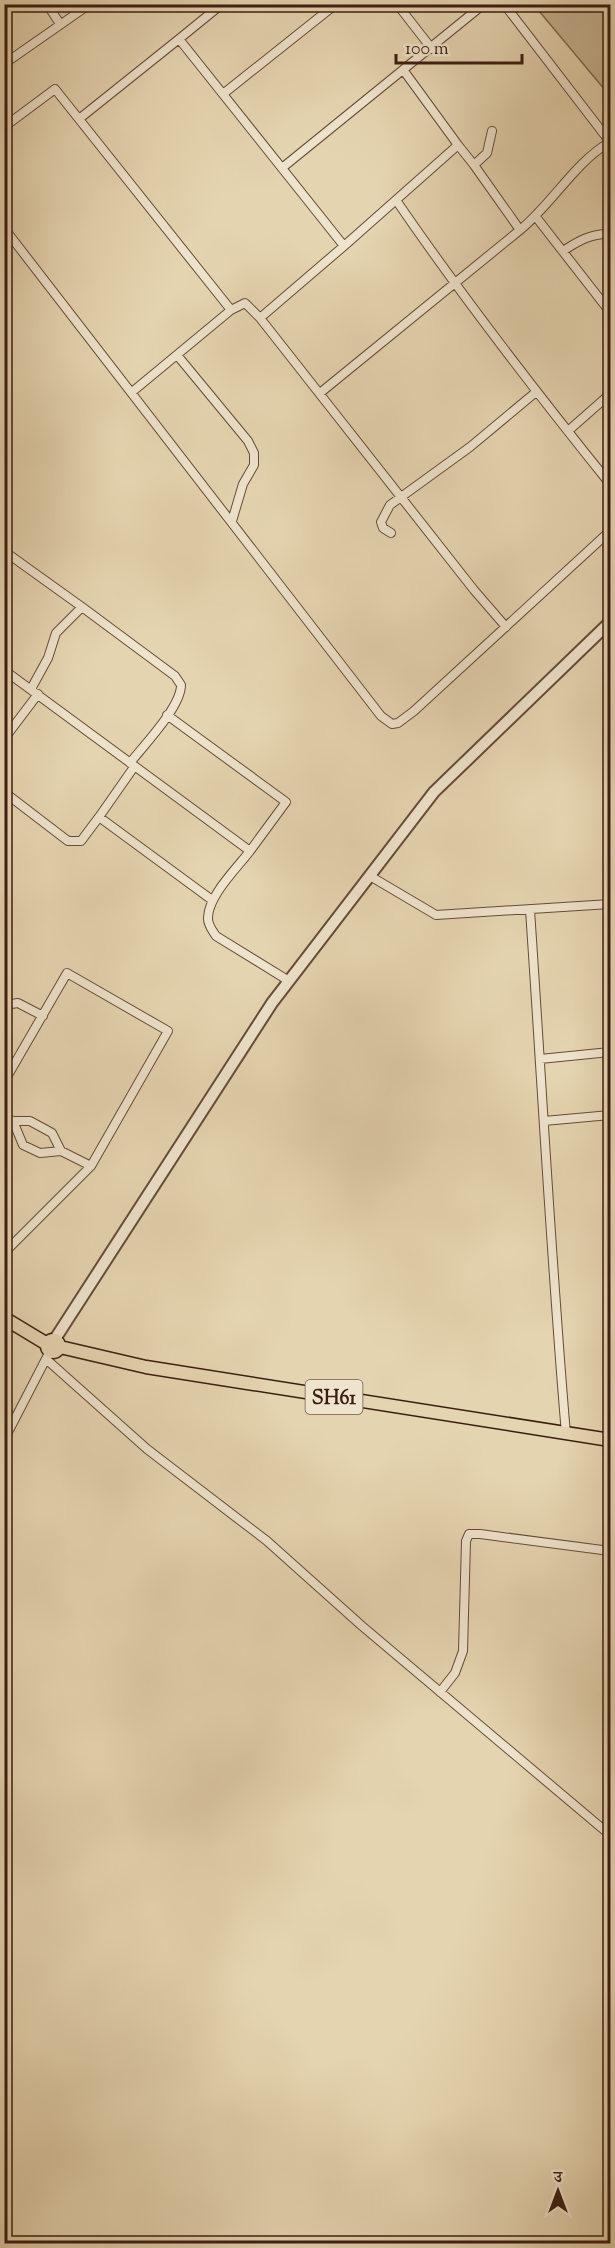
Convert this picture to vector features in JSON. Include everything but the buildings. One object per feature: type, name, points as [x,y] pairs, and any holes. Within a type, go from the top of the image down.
[{"type":"main road","name":"SH61","points":[[4,1318],[51,1348],[146,1366],[610,1440]]},
{"type":"street","points":[[47,4],[60,24]]},
{"type":"street","points":[[4,64],[90,4]]},
{"type":"street","points":[[79,119],[222,4]]},
{"type":"street","points":[[223,94],[336,4]]},
{"type":"street","points":[[397,4],[432,49]]},
{"type":"street","points":[[282,168],[432,49],[484,4]]},
{"type":"street","points":[[320,393],[536,217],[573,175],[610,142],[504,4]]},
{"type":"street","points":[[179,39],[344,246]]},
{"type":"street","points":[[404,71],[520,230]]},
{"type":"street","points":[[4,127],[55,89],[231,310]]},
{"type":"street","points":[[474,165],[487,153],[492,130]]},
{"type":"street","points":[[260,318],[458,145]]},
{"type":"street","points":[[396,200],[454,285],[610,484]]},
{"type":"street","points":[[536,217],[610,312]]},
{"type":"street","points":[[4,228],[381,716],[392,724],[398,723],[414,711],[610,531]]},
{"type":"street","points":[[563,251],[584,238],[610,234]]},
{"type":"street","points":[[132,392],[231,310],[245,303],[260,318],[506,627]]},
{"type":"street","points":[[177,355],[248,441],[254,453],[254,465],[243,484],[232,521]]},
{"type":"street","points":[[391,533],[383,528],[382,518],[387,508],[400,496],[470,447],[536,392]]},
{"type":"street","points":[[568,431],[610,394]]},
{"type":"street","points":[[4,551],[179,680],[181,691],[168,715],[81,841],[68,841],[4,792]]},
{"type":"street","points":[[6,736],[34,692],[56,633],[82,607]]},
{"type":"street","points":[[4,1440],[51,1348],[272,1003],[434,792],[610,622]]},
{"type":"street","points":[[4,670],[250,851]]},
{"type":"street","points":[[168,715],[286,802],[212,900],[208,918],[210,927],[216,936],[289,981]]},
{"type":"street","points":[[99,817],[212,900]]},
{"type":"street","points":[[370,876],[436,915],[610,904]]},
{"type":"street","points":[[530,910],[551,1259],[566,1434]]},
{"type":"street","points":[[4,1082],[67,974],[168,1031],[91,1166],[18,1240],[4,1249]]},
{"type":"street","points":[[4,1005],[18,1003],[43,1016]]},
{"type":"street","points":[[540,1059],[610,1052]]},
{"type":"street","points":[[544,1121],[610,1115]]},
{"type":"street","points":[[4,1117],[13,1121],[30,1121],[52,1133],[61,1151]]},
{"type":"street","points":[[13,1121],[23,1145],[40,1153],[61,1151],[91,1166]]},
{"type":"street","points":[[51,1348],[147,1449],[267,1541],[362,1626],[610,1835]]},
{"type":"street","points":[[440,1692],[455,1673],[463,1651],[466,1541],[469,1534],[610,1551]]},
{"type":"shaded area","points":[[534,5],[610,5],[610,96]]}]
